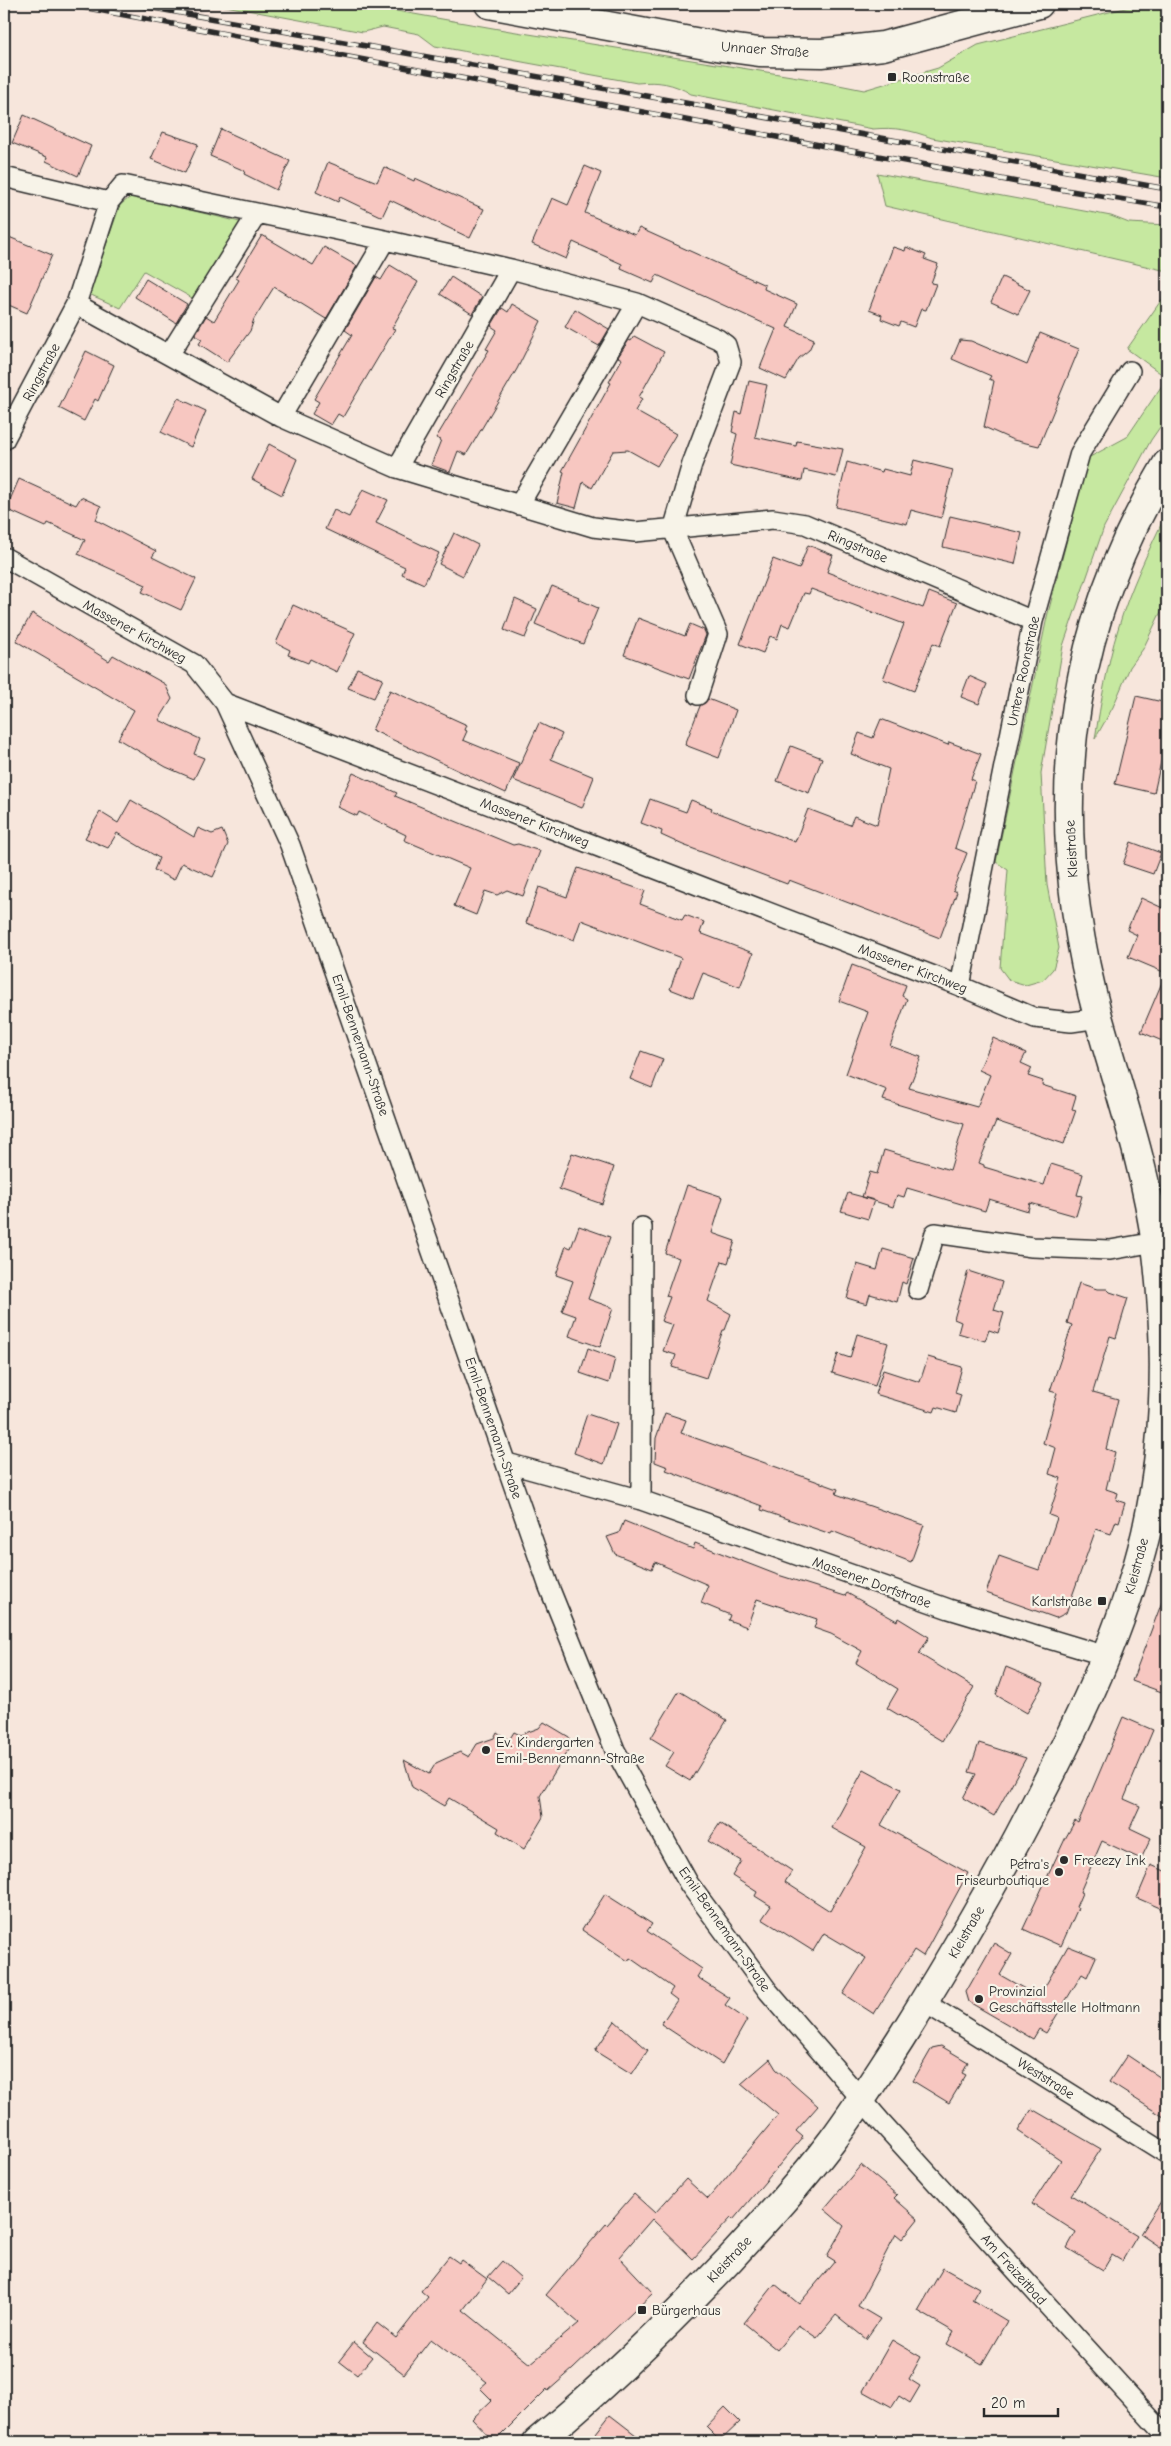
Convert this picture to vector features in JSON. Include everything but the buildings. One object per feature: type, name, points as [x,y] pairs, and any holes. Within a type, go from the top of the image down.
[{"type":"main road","name":"Unnaer Straße","points":[[489,4],[722,48],[760,52],[822,53],[883,46],[1039,4]]},
{"type":"main road","name":"Kleistraße","points":[[537,2442],[620,2368],[695,2295],[788,2197],[834,2139],[861,2100],[971,1924],[1011,1852],[1076,1725],[1106,1656],[1159,1505],[1163,1391],[1162,1241],[1085,962],[1074,902],[1069,851],[1070,747],[1080,690],[1098,614],[1123,550],[1151,490],[1167,464]]},
{"type":"street","points":[[4,177],[109,202]]},
{"type":"street","name":"Ringstraße","points":[[4,440],[76,304],[109,202],[123,185],[385,240],[511,269],[637,303],[718,339],[726,345],[730,353],[731,362],[692,464],[673,530]]},
{"type":"street","points":[[169,356],[257,214]]},
{"type":"street","points":[[281,417],[385,240]]},
{"type":"street","name":"Ringstraße","points":[[397,468],[511,269]]},
{"type":"street","points":[[519,505],[637,303]]},
{"type":"street","name":"Ringstraße","points":[[76,304],[281,417],[397,468],[593,527],[635,532],[673,530],[774,519],[805,524],[1033,621]]},
{"type":"street","name":"Untere Roonstraße","points":[[960,986],[1033,621],[1080,453],[1130,371]]},
{"type":"street","points":[[673,530],[718,634],[698,695]]},
{"type":"street","name":"Massener Kirchweg","points":[[4,557],[194,664],[225,703],[960,986],[1035,1018],[1071,1022],[1099,1018]]},
{"type":"street","name":"Emil-Bennemann-Straße","points":[[225,703],[290,845],[550,1587],[615,1750],[689,1884],[768,1991],[861,2100]]},
{"type":"street","points":[[641,1500],[642,1227]]},
{"type":"street","points":[[918,1290],[935,1233],[1032,1247],[1110,1250],[1162,1241]]},
{"type":"street","name":"Massener Dorfstraße","points":[[507,1463],[641,1500],[949,1610],[1106,1656]]},
{"type":"street","name":"Weststraße","points":[[924,2002],[1167,2154]]},
{"type":"street","name":"Am Freizeitbad","points":[[861,2100],[1167,2437]]},
{"type":"green space","points":[[215,4],[357,4],[510,31],[804,78],[864,90],[938,68],[978,45],[1141,4],[1167,4],[1167,178],[932,138],[903,130],[889,128],[873,129],[691,94],[678,87],[666,84],[652,82],[637,83],[435,46],[419,34],[383,27],[363,32]]},
{"type":"green space","points":[[877,173],[1111,216],[1129,223],[1167,225],[1167,271],[885,206]]},
{"type":"green space","points":[[132,196],[240,222],[194,299],[144,271],[120,308],[89,294],[120,205]]},
{"type":"green space","points":[[1167,292],[1167,378],[1127,349]]},
{"type":"green space","points":[[1167,378],[1167,417],[1151,440],[1104,527],[1063,646],[1041,773],[1047,885],[1059,948],[1053,969],[1043,980],[1026,985],[1009,980],[1000,968],[1008,870],[996,862],[1047,617],[1088,458],[1127,437]]},
{"type":"green space","points":[[1167,512],[1167,599],[1143,649],[1130,667],[1113,707],[1095,739],[1107,670],[1123,614],[1140,569]]},
{"type":"railway","points":[[66,4],[1017,182],[1167,207]]},
{"type":"railway","points":[[131,4],[1167,189]]},
{"type":"place","name":"Roonstraße","points":[[892,77]]},
{"type":"place","name":"Karlstraße","points":[[1102,1601]]},
{"type":"place","name":"Ev. Kindergarten Emil-Bennemann-Straße","points":[[486,1750]]},
{"type":"place","name":"Freeezy Ink","points":[[1064,1860]]},
{"type":"place","name":"Petra's Friseurboutique","points":[[1059,1872]]},
{"type":"place","name":"Provinzial Geschäftsstelle Holtmann","points":[[979,1999]]},
{"type":"place","name":"Bürgerhaus","points":[[642,2310]]}]
